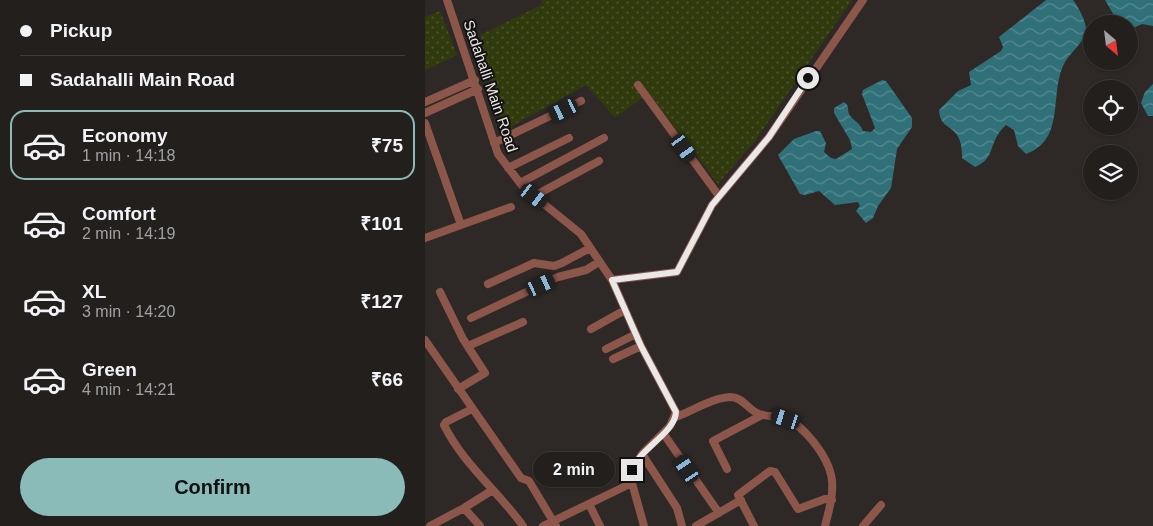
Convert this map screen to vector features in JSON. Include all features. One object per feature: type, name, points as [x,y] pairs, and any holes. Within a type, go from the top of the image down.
[{"type":"street","name":"Sadahalli Main Road","points":[[447,0],[501,159],[534,196],[577,229],[612,280],[641,346],[674,407],[676,417]]},
{"type":"street","points":[[612,280],[677,272],[712,205],[769,137],[863,0]]},
{"type":"street","points":[[425,102],[475,80]]},
{"type":"street","points":[[638,85],[719,196]]},
{"type":"street","points":[[425,113],[478,89]]},
{"type":"street","points":[[494,143],[581,101]]},
{"type":"street","points":[[425,123],[461,225]]},
{"type":"street","points":[[508,168],[569,138]]},
{"type":"street","points":[[520,182],[605,138]]},
{"type":"street","points":[[534,196],[599,161]]},
{"type":"street","points":[[425,238],[511,207]]},
{"type":"street","points":[[488,284],[533,263],[554,266],[590,248]]},
{"type":"street","points":[[471,318],[558,277],[586,270],[599,262]]},
{"type":"street","points":[[440,292],[468,346],[485,373],[458,389]]},
{"type":"street","points":[[591,329],[625,310]]},
{"type":"street","points":[[468,346],[523,322]]},
{"type":"street","points":[[606,349],[636,334]]},
{"type":"street","points":[[425,340],[521,478],[529,480],[554,524]]},
{"type":"street","points":[[613,359],[641,346]]},
{"type":"street","points":[[644,526],[632,483],[633,467],[642,454],[676,417],[724,398],[733,397],[762,415],[789,420],[808,436],[831,469],[832,500],[825,526]]},
{"type":"street","points":[[472,409],[446,422],[444,426],[491,491],[503,500],[523,526]]},
{"type":"street","points":[[727,469],[713,442],[762,415]]},
{"type":"street","points":[[663,433],[719,513]]},
{"type":"street","points":[[642,454],[677,508],[682,526]]},
{"type":"street","points":[[754,526],[739,493],[773,471],[798,509],[821,500],[832,500]]},
{"type":"street","points":[[543,526],[554,524],[632,483]]},
{"type":"street","points":[[435,525],[491,491]]},
{"type":"street","points":[[696,526],[741,500]]},
{"type":"street","points":[[589,504],[600,526]]},
{"type":"street","points":[[863,526],[881,505]]},
{"type":"street","points":[[463,508],[480,526]]},
{"type":"green space","points":[[541,0],[852,0],[755,141],[718,184],[649,93],[615,118],[586,85],[503,131],[480,35],[543,4]]},
{"type":"green space","points":[[440,11],[457,55],[425,70],[425,17]]},
{"type":"water","points":[[1046,0],[1073,0],[1083,18],[1083,39],[1064,64],[1057,89],[1052,127],[1047,138],[1039,147],[1026,154],[1018,146],[1014,130],[1006,125],[996,137],[986,159],[975,167],[962,158],[959,138],[943,122],[939,110],[958,91],[971,85],[969,72],[1001,51],[1003,47],[999,37]]},
{"type":"water","points":[[1105,0],[1153,0],[1153,26],[1142,24],[1138,26],[1138,15],[1114,15]]},
{"type":"water","points":[[882,80],[886,81],[912,118],[912,127],[897,149],[891,188],[878,206],[873,218],[866,223],[856,211],[860,206],[858,202],[835,205],[819,191],[805,195],[800,194],[778,155],[794,139],[816,131],[820,131],[826,143],[824,152],[831,158],[836,159],[852,149],[850,140],[834,113],[834,108],[844,102],[846,103],[850,116],[860,125],[863,131],[871,132],[875,128],[862,94],[863,90]]},
{"type":"water","points":[[1153,84],[1153,116],[1148,116],[1141,103],[1145,92]]},
{"type":"route","points":[[632,470],[642,454],[670,426],[676,417],[676,412],[641,346],[612,280],[674,273],[680,269],[712,205],[769,137],[808,78]]}]
